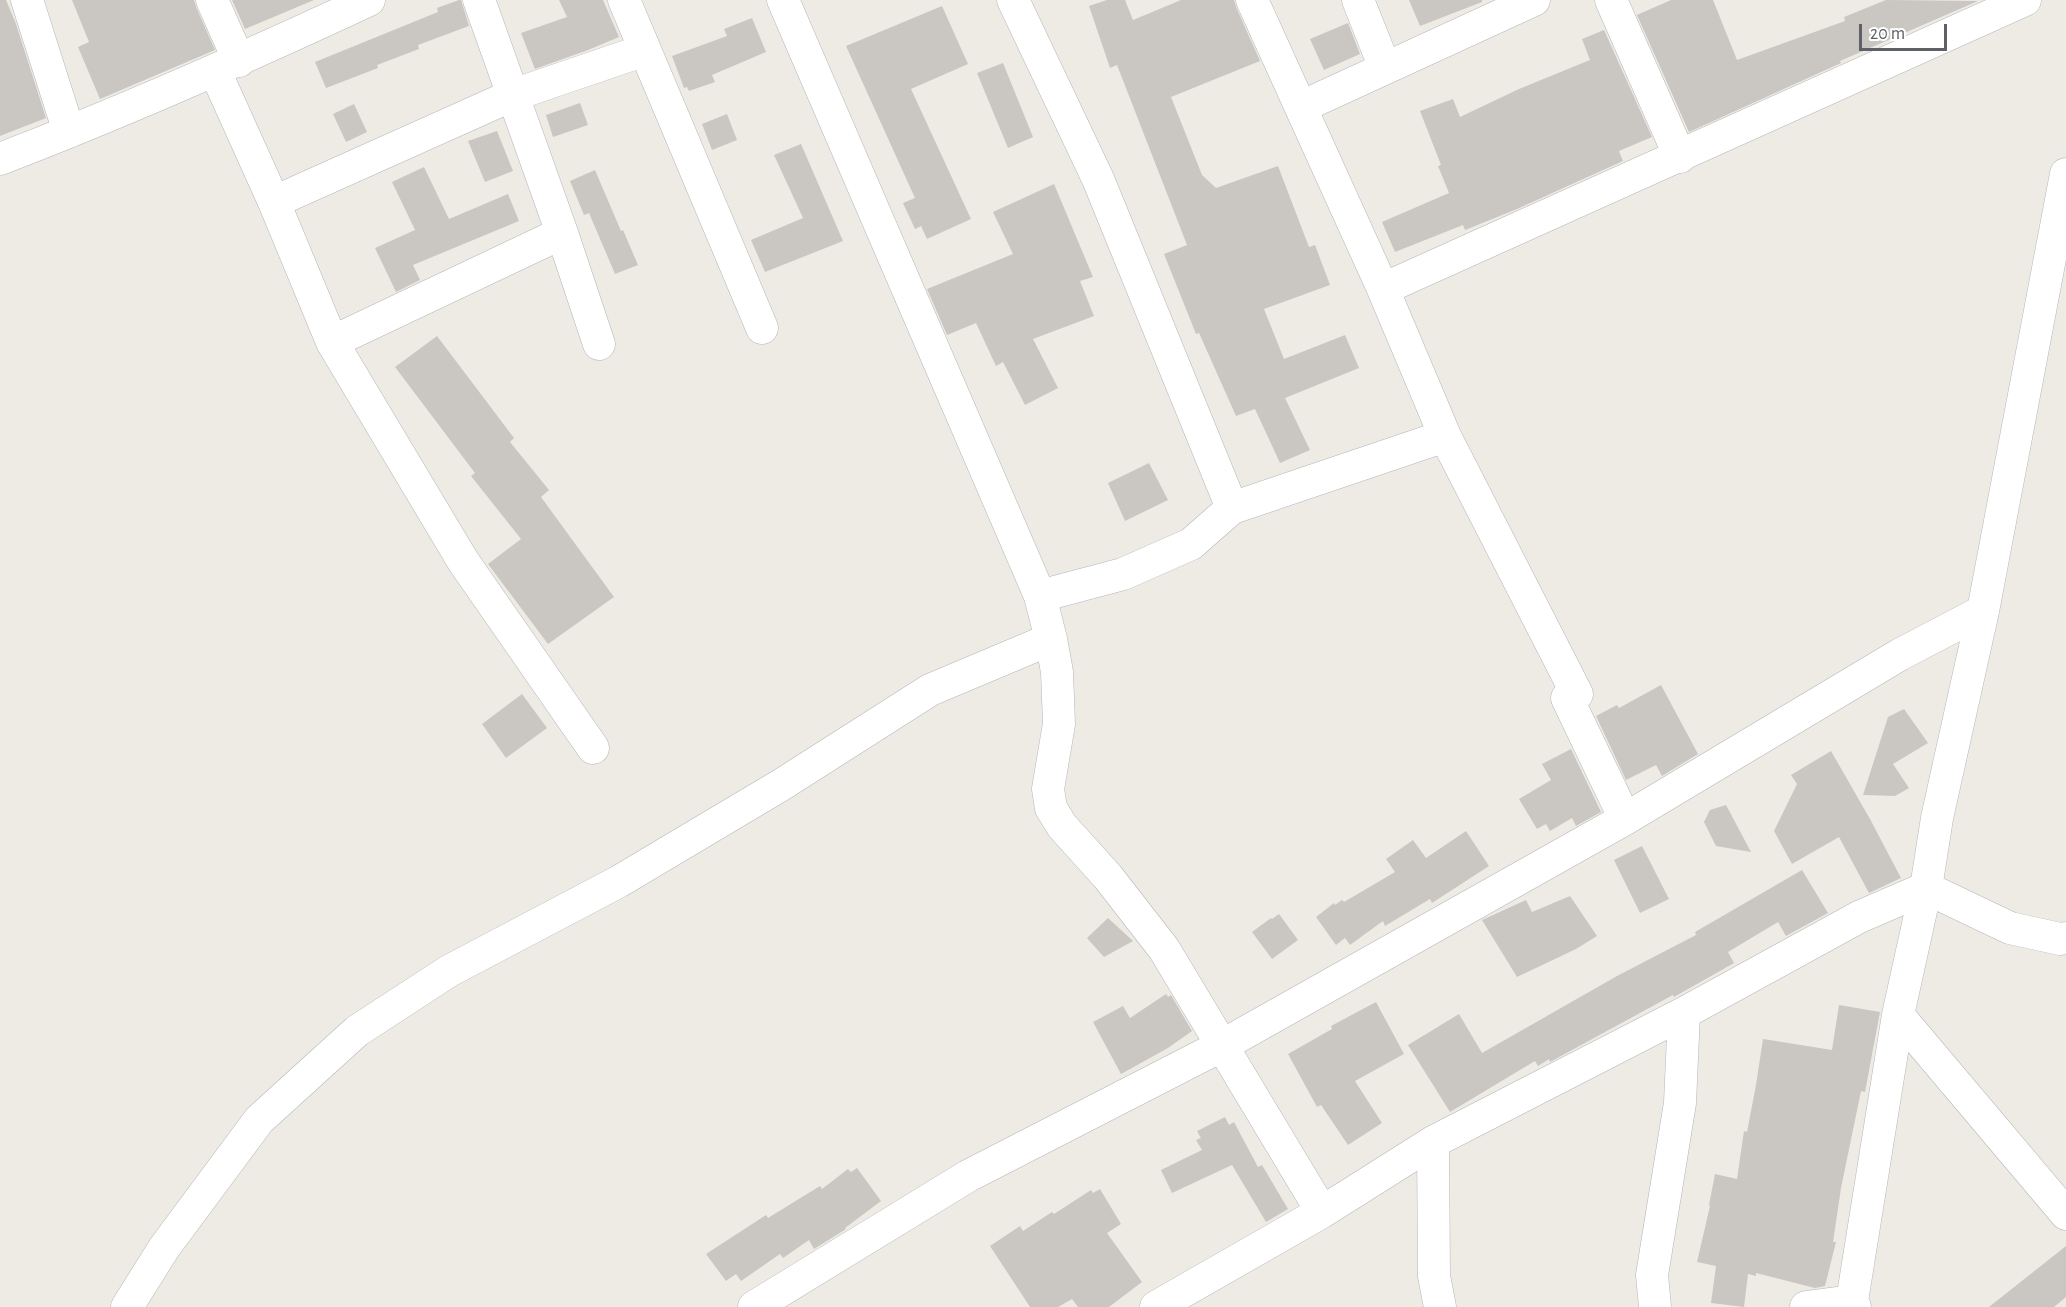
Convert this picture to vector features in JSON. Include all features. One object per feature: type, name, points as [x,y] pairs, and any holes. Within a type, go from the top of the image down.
[{"type":"street","points":[[212,0],[227,66],[274,202],[332,342],[463,561],[593,748]]},
{"type":"street","points":[[0,159],[227,66],[369,0]]},
{"type":"street","points":[[479,0],[599,344]]},
{"type":"street","points":[[624,0],[762,328]]},
{"type":"street","points":[[783,0],[1040,596],[1057,672],[1059,724],[1048,789],[1051,808],[1062,826],[1108,877],[1164,949],[1322,1212]]},
{"type":"street","points":[[1013,0],[1098,179],[1232,508]]},
{"type":"street","points":[[1252,0],[1383,289],[1445,436],[1572,696],[1625,819]]},
{"type":"street","points":[[1358,0],[1385,68]]},
{"type":"street","points":[[1301,107],[1385,68],[1479,12],[1534,0]]},
{"type":"street","points":[[1611,0],[1680,156]]},
{"type":"street","points":[[1383,289],[2025,0]]},
{"type":"street","points":[[33,2],[69,132]]},
{"type":"street","points":[[274,202],[513,95],[645,50]]},
{"type":"street","points":[[1806,1307],[1854,1304],[1898,1015],[1926,888],[1937,818],[1949,773],[1983,611],[2066,174]]},
{"type":"street","points":[[332,342],[562,233]]},
{"type":"street","points":[[1040,596],[1123,574],[1191,544],[1232,508],[1445,436]]},
{"type":"street","points":[[754,1307],[968,1176],[1223,1045],[1625,819],[1899,655],[1983,611]]},
{"type":"street","points":[[127,1307],[164,1248],[259,1120],[357,1031],[449,971],[618,882],[760,797],[930,690],[1051,639]]},
{"type":"street","points":[[1156,1307],[1322,1212],[1433,1142],[1683,1013],[1859,917],[1926,888],[2010,928],[2060,939],[2066,938]]},
{"type":"street","points":[[1655,1307],[1652,1275],[1680,1103],[1683,1013]]},
{"type":"street","points":[[1898,1015],[2066,1214]]},
{"type":"street","points":[[1433,1142],[1434,1276],[1440,1307]]},
{"type":"building","points":[[0,0],[6,0],[16,24],[46,118],[0,136]]},
{"type":"building","points":[[72,0],[194,0],[215,50],[100,99],[78,47],[89,42]]},
{"type":"building","points":[[232,0],[314,0],[245,29]]},
{"type":"building","points":[[461,0],[469,26],[418,45],[419,49],[326,88],[315,62],[438,12],[437,8]]},
{"type":"building","points":[[559,0],[603,0],[619,37],[535,69],[521,33],[567,17]]},
{"type":"building","points":[[1107,0],[1125,0],[1133,20],[1181,0],[1234,0],[1260,61],[1171,97],[1202,175],[1216,188],[1278,166],[1309,247],[1315,245],[1330,285],[1264,309],[1284,359],[1345,335],[1359,368],[1285,398],[1310,450],[1280,463],[1255,409],[1236,416],[1199,333],[1196,334],[1164,254],[1187,245],[1117,65],[1110,68],[1089,6]]},
{"type":"building","points":[[1409,0],[1482,0],[1482,2],[1420,26]]},
{"type":"building","points":[[1671,0],[1713,0],[1737,60],[1845,21],[1844,17],[1886,0],[1978,1],[1840,61],[1841,63],[1689,132],[1637,15]]},
{"type":"building","points":[[942,6],[968,64],[911,89],[971,219],[927,239],[921,226],[915,229],[903,203],[915,198],[846,46]]},
{"type":"building","points":[[752,18],[766,52],[712,75],[715,82],[689,91],[687,87],[684,88],[672,56],[727,36],[724,29]]},
{"type":"building","points":[[1348,23],[1360,54],[1324,70],[1310,39]]},
{"type":"building","points":[[1604,30],[1652,137],[1619,151],[1623,161],[1517,209],[1465,230],[1463,225],[1395,252],[1382,222],[1449,193],[1420,111],[1453,99],[1460,117],[1519,89],[1590,60],[1582,39]]},
{"type":"building","points":[[1003,63],[1033,137],[1008,148],[977,73]]},
{"type":"building","points":[[580,103],[588,125],[553,137],[546,115]]},
{"type":"building","points":[[354,104],[367,132],[346,142],[333,114]]},
{"type":"building","points":[[727,114],[737,140],[712,150],[702,124]]},
{"type":"building","points":[[497,131],[513,171],[485,182],[468,141]]},
{"type":"building","points":[[801,144],[843,241],[765,272],[751,240],[803,218],[774,155]]},
{"type":"building","points":[[424,167],[449,219],[508,194],[519,221],[413,265],[420,280],[396,292],[375,248],[415,230],[392,182]]},
{"type":"building","points":[[595,170],[638,265],[615,274],[589,213],[584,215],[570,181]]},
{"type":"building","points":[[1054,184],[1093,277],[1080,281],[1094,316],[1033,339],[1058,388],[1025,405],[1003,362],[996,366],[976,323],[947,335],[927,289],[1013,254],[993,212]]},
{"type":"building","points":[[437,336],[514,438],[510,442],[549,490],[541,497],[614,597],[548,644],[488,564],[521,539],[471,476],[475,473],[395,367]]},
{"type":"building","points":[[1149,463],[1168,500],[1125,521],[1108,483]]},
{"type":"building","points":[[1661,685],[1698,754],[1662,776],[1656,765],[1626,780],[1596,716],[1617,705],[1619,708]]},
{"type":"building","points":[[522,694],[547,728],[506,758],[482,724]]},
{"type":"building","points":[[1904,709],[1928,743],[1893,764],[1909,788],[1895,796],[1863,795],[1888,717]]},
{"type":"building","points":[[1571,749],[1601,812],[1576,826],[1572,818],[1550,831],[1546,824],[1537,829],[1519,799],[1551,780],[1542,764]]},
{"type":"building","points":[[1831,751],[1901,878],[1869,893],[1839,837],[1792,864],[1774,831],[1797,784],[1791,775]]},
{"type":"building","points":[[1726,805],[1751,852],[1716,846],[1704,822],[1710,810]]},
{"type":"building","points":[[1466,831],[1489,866],[1432,903],[1430,899],[1385,926],[1383,921],[1350,945],[1345,938],[1336,945],[1316,917],[1334,903],[1335,905],[1342,900],[1344,902],[1395,872],[1386,859],[1413,840],[1426,858]]},
{"type":"building","points":[[1642,846],[1669,899],[1640,913],[1614,860]]},
{"type":"building","points":[[1802,870],[1828,913],[1786,936],[1778,922],[1728,952],[1734,963],[1550,1062],[1549,1059],[1538,1066],[1535,1061],[1450,1112],[1408,1045],[1459,1014],[1482,1053],[1617,976],[1696,935],[1695,932]]},
{"type":"building","points":[[1570,896],[1597,936],[1576,949],[1517,977],[1482,920],[1526,900],[1532,912]]},
{"type":"building","points":[[1279,914],[1298,940],[1272,959],[1252,932]]},
{"type":"building","points":[[1108,918],[1133,941],[1104,957],[1087,938]]},
{"type":"building","points":[[1166,994],[1168,997],[1171,995],[1192,1031],[1168,1048],[1121,1074],[1093,1022],[1123,1006],[1130,1018]]},
{"type":"building","points":[[1376,1002],[1404,1054],[1355,1081],[1382,1123],[1348,1145],[1321,1105],[1317,1107],[1288,1054],[1332,1029],[1331,1026]]},
{"type":"building","points":[[1839,1005],[1880,1012],[1865,1092],[1861,1091],[1841,1188],[1833,1242],[1836,1242],[1825,1286],[1815,1288],[1756,1273],[1756,1276],[1748,1274],[1744,1307],[1711,1303],[1716,1266],[1697,1262],[1715,1174],[1737,1179],[1744,1131],[1747,1132],[1763,1039],[1832,1050]]},
{"type":"building","points":[[1225,1117],[1229,1125],[1234,1122],[1258,1167],[1262,1165],[1288,1209],[1266,1222],[1232,1165],[1172,1193],[1161,1170],[1202,1150],[1196,1140],[1201,1138],[1197,1131]]},
{"type":"building","points":[[857,1168],[881,1201],[846,1229],[814,1249],[809,1240],[783,1258],[780,1254],[741,1281],[736,1274],[726,1281],[706,1254],[766,1215],[768,1218],[820,1186],[822,1189],[848,1169],[851,1172]]},
{"type":"building","points":[[1100,1189],[1121,1224],[1107,1233],[1142,1282],[1109,1307],[1078,1307],[1072,1299],[1058,1307],[1030,1307],[990,1246],[1020,1226],[1023,1231],[1091,1190],[1093,1193]]},
{"type":"building","points":[[2066,1246],[2066,1297],[2054,1307],[1989,1307]]}]
